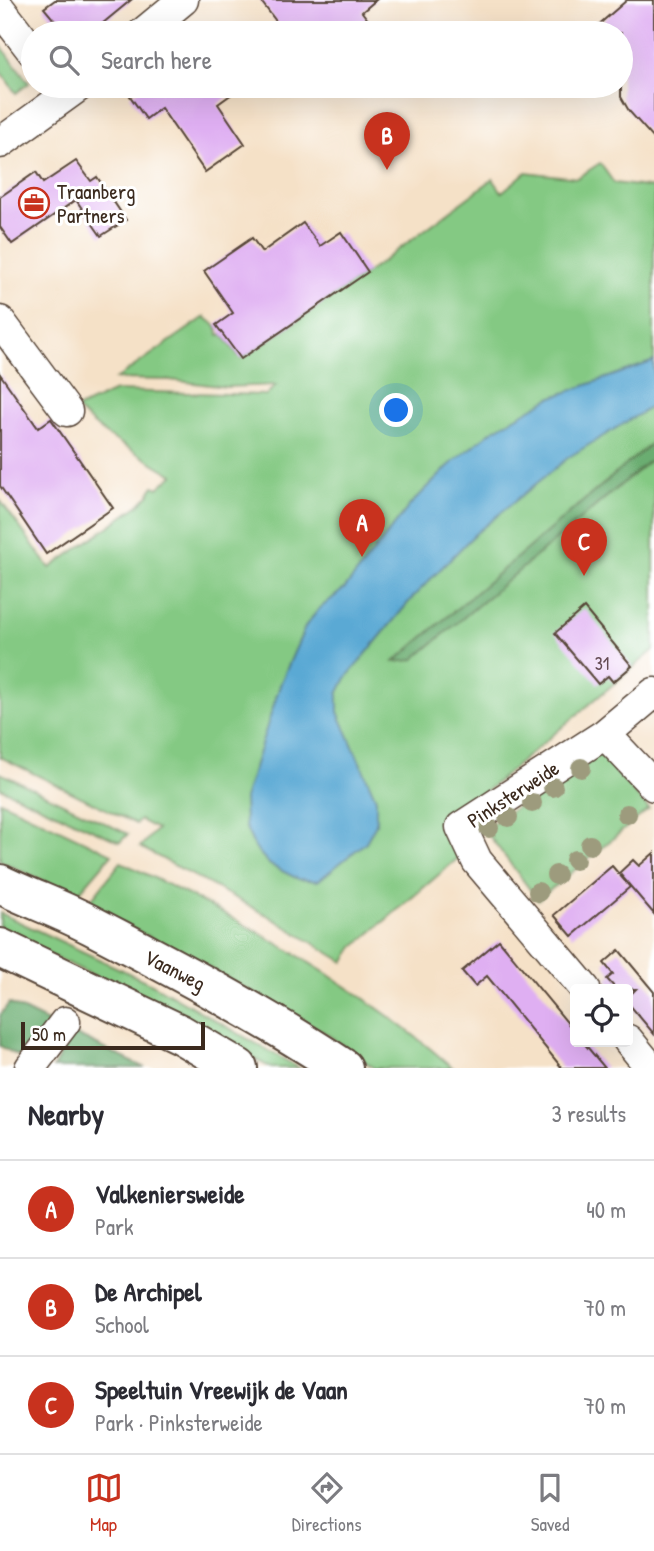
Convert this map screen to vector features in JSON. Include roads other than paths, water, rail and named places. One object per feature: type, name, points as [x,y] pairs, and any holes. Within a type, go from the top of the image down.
[{"type":"highway","name":"Vaanweg","points":[[0,884],[91,925],[215,990],[275,1024],[343,1068]]},
{"type":"highway","points":[[0,948],[180,1034],[238,1068]]},
{"type":"street","points":[[158,21],[183,0]]},
{"type":"street","points":[[0,9],[21,36]]},
{"type":"street","points":[[0,143],[57,98]]},
{"type":"street","points":[[0,321],[67,411]]},
{"type":"street","name":"Pinksterweide","points":[[581,984],[477,861],[461,827],[605,734],[654,693]]},
{"type":"street","points":[[605,734],[654,786]]},
{"type":"street","points":[[30,1068],[65,1022]]},
{"type":"street","points":[[633,1046],[651,1068]]},
{"type":"water","points":[[654,361],[654,405],[569,457],[475,534],[413,597],[346,678],[338,694],[338,712],[376,799],[376,824],[366,842],[318,881],[298,879],[270,865],[255,848],[245,826],[244,799],[281,682],[306,625],[319,609],[345,588],[410,505],[454,461],[492,431],[550,398]]},
{"type":"place","name":"De Archipel","points":[[387,170]]},
{"type":"place","name":"Traanberg Partners","points":[[34,203]]},
{"type":"place","name":"Valkeniersweide","points":[[362,557]]},
{"type":"place","name":"Speeltuin Vreewijk de Vaan","points":[[584,576]]}]
